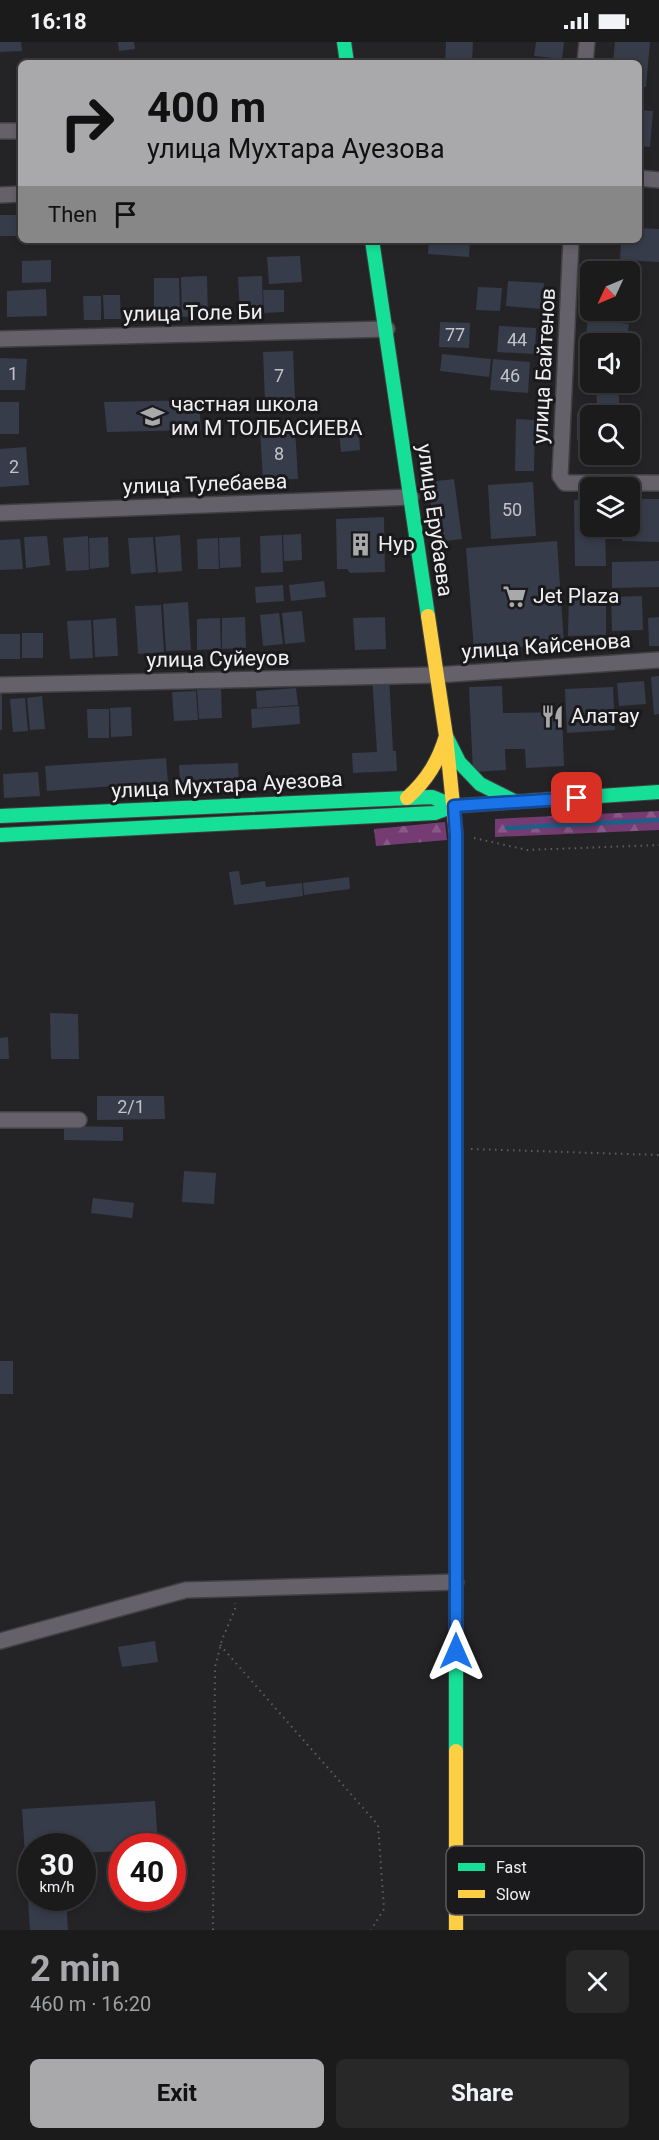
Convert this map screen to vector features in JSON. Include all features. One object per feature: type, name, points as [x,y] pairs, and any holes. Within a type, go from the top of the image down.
[{"type":"street","points":[[344,42],[347,60]]},
{"type":"street","points":[[585,60],[587,42]]},
{"type":"street","points":[[0,131],[18,130]]},
{"type":"street","points":[[642,178],[659,180]]},
{"type":"street","points":[[0,195],[18,194]]},
{"type":"street","name":"улица Ерубаева","points":[[373,243],[446,736],[456,834],[456,1846]]},
{"type":"street","name":"улица Байтенов","points":[[571,243],[560,476],[565,483],[659,483]]},
{"type":"street","name":"улица Толе Би","points":[[0,339],[387,329]]},
{"type":"street","name":"улица Тулебаева","points":[[0,513],[411,497]]},
{"type":"street","name":"улица Кайсенова","points":[[437,675],[659,660]]},
{"type":"street","name":"улица Суйеуов","points":[[0,685],[437,675]]},
{"type":"street","points":[[407,798],[432,773],[440,758],[446,736]]},
{"type":"street","points":[[446,736],[459,762],[480,783],[515,802]]},
{"type":"street","name":"улица Мухтара Ауезова","points":[[0,835],[435,813],[454,806],[659,792]]},
{"type":"street","name":"улица Мухтара Ауезова","points":[[0,816],[432,797],[454,806]]},
{"type":"street","points":[[0,1119],[79,1120]]},
{"type":"street","points":[[0,1641],[186,1590],[456,1582]]},
{"type":"path","points":[[456,834],[527,849],[659,845]]},
{"type":"path","points":[[456,1148],[659,1155]]},
{"type":"path","points":[[213,1930],[215,1667],[220,1645],[235,1609],[234,1589]]},
{"type":"path","points":[[220,1645],[378,1826],[384,1909],[371,1930]]},
{"type":"green space","points":[[659,811],[659,830],[495,837],[495,819]]},
{"type":"green space","points":[[445,822],[447,840],[376,846],[374,829]]},
{"type":"building","points":[[0,42],[21,42],[22,51],[0,52]]},
{"type":"building","points":[[118,42],[134,42],[135,49],[119,51]]},
{"type":"building","points":[[446,42],[473,42],[472,60],[445,60]]},
{"type":"building","points":[[536,42],[564,42],[562,59],[534,56]]},
{"type":"building","points":[[615,42],[650,42],[646,87],[642,87],[642,60],[613,60]]},
{"type":"building","points":[[642,110],[653,111],[650,147],[642,146]]},
{"type":"building","points":[[0,215],[18,215],[18,236],[0,236]]},
{"type":"building","points":[[642,228],[659,229],[659,262],[620,260],[621,243],[642,243]]},
{"type":"building","points":[[429,243],[470,243],[469,257],[428,254]]},
{"type":"building","points":[[300,256],[302,282],[269,284],[267,257]]},
{"type":"building","points":[[51,260],[51,282],[22,283],[22,261]]},
{"type":"building","points":[[207,276],[208,316],[182,317],[181,277]]},
{"type":"building","points":[[262,276],[263,313],[240,314],[238,277]]},
{"type":"building","points":[[154,278],[179,278],[180,318],[154,318]]},
{"type":"building","points":[[508,281],[544,283],[542,309],[506,306]]},
{"type":"building","points":[[478,287],[502,288],[500,311],[476,310]]},
{"type":"building","points":[[46,289],[47,316],[7,317],[7,291]]},
{"type":"building","points":[[263,290],[284,290],[284,312],[264,313]]},
{"type":"building","points":[[103,295],[120,295],[121,319],[104,319]]},
{"type":"building","points":[[83,296],[101,296],[101,320],[84,320]]},
{"type":"building","points":[[588,321],[629,324],[628,333],[586,333]]},
{"type":"building","points":[[440,322],[470,323],[469,348],[439,347]]},
{"type":"building","points":[[499,326],[536,328],[535,354],[497,352]]},
{"type":"building","points":[[293,351],[295,400],[265,401],[263,352]]},
{"type":"building","points":[[442,354],[491,359],[489,377],[440,371]]},
{"type":"building","points":[[0,358],[27,359],[25,390],[0,390]]},
{"type":"building","points":[[493,359],[530,362],[528,393],[490,390]]},
{"type":"building","points":[[596,393],[619,393],[619,405],[597,405]]},
{"type":"building","name":"частная школа им М ТОЛБАСИЕВА","points":[[199,400],[201,430],[107,432],[104,402]]},
{"type":"building","points":[[0,402],[19,402],[19,434],[0,434]]},
{"type":"building","points":[[577,413],[580,413],[580,440],[577,440]]},
{"type":"building","points":[[358,419],[360,450],[341,452],[338,421]]},
{"type":"building","points":[[516,419],[535,420],[534,471],[515,471]]},
{"type":"building","points":[[295,428],[298,479],[263,480],[260,430]]},
{"type":"building","points":[[26,447],[29,485],[0,487],[0,449]]},
{"type":"building","points":[[454,479],[462,539],[436,542],[428,482]]},
{"type":"building","points":[[533,482],[536,536],[491,539],[488,485]]},
{"type":"building","points":[[640,499],[659,499],[659,542],[622,541],[622,537],[640,537]]},
{"type":"building","points":[[574,500],[580,500],[580,537],[605,537],[606,566],[575,566]]},
{"type":"building","name":"Нур","points":[[384,517],[385,572],[350,573],[347,569],[337,569],[336,519]]},
{"type":"building","points":[[301,534],[302,560],[284,561],[283,535]]},
{"type":"building","points":[[180,535],[182,571],[158,573],[155,537]]},
{"type":"building","points":[[282,535],[283,572],[261,573],[260,536]]},
{"type":"building","points":[[47,536],[50,565],[26,568],[24,537]]},
{"type":"building","points":[[88,536],[89,570],[66,571],[63,538]]},
{"type":"building","points":[[108,537],[109,567],[90,569],[89,538]]},
{"type":"building","points":[[153,537],[156,572],[131,574],[128,538]]},
{"type":"building","points":[[240,537],[241,567],[220,568],[219,538]]},
{"type":"building","points":[[218,538],[219,569],[198,569],[197,539]]},
{"type":"building","points":[[20,539],[23,569],[0,570],[0,540]]},
{"type":"building","name":"Jet Plaza","points":[[557,541],[564,644],[474,650],[466,548]]},
{"type":"building","points":[[659,561],[659,587],[612,588],[612,562]]},
{"type":"building","points":[[324,581],[326,597],[291,601],[289,585]]},
{"type":"building","points":[[283,585],[284,601],[256,603],[255,587]]},
{"type":"building","points":[[606,593],[606,635],[568,636],[569,594]]},
{"type":"building","points":[[642,596],[643,630],[612,631],[611,597]]},
{"type":"building","points":[[188,602],[191,650],[166,651],[163,604]]},
{"type":"building","points":[[161,605],[164,652],[138,654],[135,606]]},
{"type":"building","points":[[302,611],[305,642],[285,644],[282,613]]},
{"type":"building","points":[[279,613],[283,644],[263,646],[260,615]]},
{"type":"building","points":[[245,617],[246,648],[222,649],[222,618]]},
{"type":"building","points":[[385,617],[386,649],[355,650],[353,618]]},
{"type":"building","points":[[659,617],[659,646],[649,646],[648,618]]},
{"type":"building","points":[[116,618],[118,656],[95,657],[93,620]]},
{"type":"building","points":[[220,618],[221,649],[197,650],[197,619]]},
{"type":"building","points":[[91,620],[93,658],[70,659],[67,621]]},
{"type":"building","points":[[22,633],[43,633],[43,658],[22,658]]},
{"type":"building","points":[[0,634],[20,634],[20,659],[0,659]]},
{"type":"building","points":[[389,675],[393,751],[396,751],[397,771],[353,773],[352,753],[377,752],[372,676]]},
{"type":"building","points":[[659,676],[659,714],[654,715],[651,677]]},
{"type":"building","points":[[644,681],[646,704],[619,706],[617,683]]},
{"type":"building","points":[[502,686],[503,713],[562,712],[564,766],[526,768],[525,749],[505,749],[506,770],[473,772],[469,687]]},
{"type":"building","points":[[613,687],[615,730],[567,733],[565,689]]},
{"type":"building","points":[[296,688],[298,705],[257,708],[256,691]]},
{"type":"building","points":[[221,689],[222,718],[199,719],[197,690]]},
{"type":"building","points":[[196,691],[198,720],[174,721],[172,692]]},
{"type":"building","points":[[0,692],[2,692],[2,730],[0,730]]},
{"type":"building","points":[[42,696],[45,729],[30,730],[27,698]]},
{"type":"building","points":[[25,698],[28,731],[13,732],[10,699]]},
{"type":"building","points":[[299,706],[300,724],[252,728],[251,709]]},
{"type":"building","points":[[131,707],[132,736],[111,737],[110,708]]},
{"type":"building","points":[[87,709],[109,709],[109,738],[88,738]]},
{"type":"building","points":[[166,758],[168,782],[47,791],[45,766]]},
{"type":"building","points":[[238,763],[239,783],[180,785],[179,765]]},
{"type":"building","points":[[38,772],[40,796],[4,798],[3,774]]},
{"type":"building","points":[[239,871],[241,885],[265,881],[266,887],[302,883],[303,896],[234,905],[229,872]]},
{"type":"building","points":[[349,877],[350,889],[304,895],[303,883]]},
{"type":"building","points":[[50,1013],[78,1014],[79,1059],[51,1059]]},
{"type":"building","points":[[8,1037],[9,1059],[0,1059],[0,1038]]},
{"type":"building","points":[[97,1096],[164,1096],[165,1119],[97,1120]]},
{"type":"building","points":[[64,1126],[123,1127],[123,1141],[64,1140]]},
{"type":"building","points":[[184,1171],[216,1173],[214,1204],[182,1202]]},
{"type":"building","points":[[93,1198],[134,1203],[132,1218],[91,1213]]},
{"type":"building","points":[[0,1361],[13,1361],[13,1394],[0,1394]]},
{"type":"building","points":[[155,1641],[158,1662],[122,1667],[118,1647]]},
{"type":"building","points":[[155,1801],[157,1833],[108,1833],[108,1852],[96,1852],[96,1833],[24,1833],[22,1809]]},
{"type":"building","points":[[29,1911],[67,1911],[68,1930],[30,1930]]},
{"type":"waterway","points":[[507,828],[659,820]]},
{"type":"traffic: fast","points":[[344,42],[347,60]]},
{"type":"traffic: fast","points":[[372,243],[428,616]]},
{"type":"traffic: fast","points":[[446,736],[459,762],[480,784],[514,801]]},
{"type":"traffic: fast","points":[[0,835],[435,813],[454,806],[659,792]]},
{"type":"traffic: fast","points":[[0,816],[432,797],[454,806]]},
{"type":"traffic: fast","points":[[456,913],[456,1751]]},
{"type":"traffic: slow","points":[[428,616],[446,736],[456,834],[456,913]]},
{"type":"traffic: slow","points":[[407,798],[431,770],[446,736]]},
{"type":"traffic: slow","points":[[456,1751],[456,1846]]},
{"type":"traffic: slow","points":[[456,1915],[456,1930]]},
{"type":"place","name":"частная школа им М ТОЛБАСИЕВА","points":[[153,416]]},
{"type":"place","name":"Нур","points":[[360,544]]},
{"type":"place","name":"Jet Plaza","points":[[515,596]]},
{"type":"place","name":"Алатау","points":[[553,716]]},
{"type":"route","points":[[456,1651],[456,834],[454,806],[577,798]]}]
